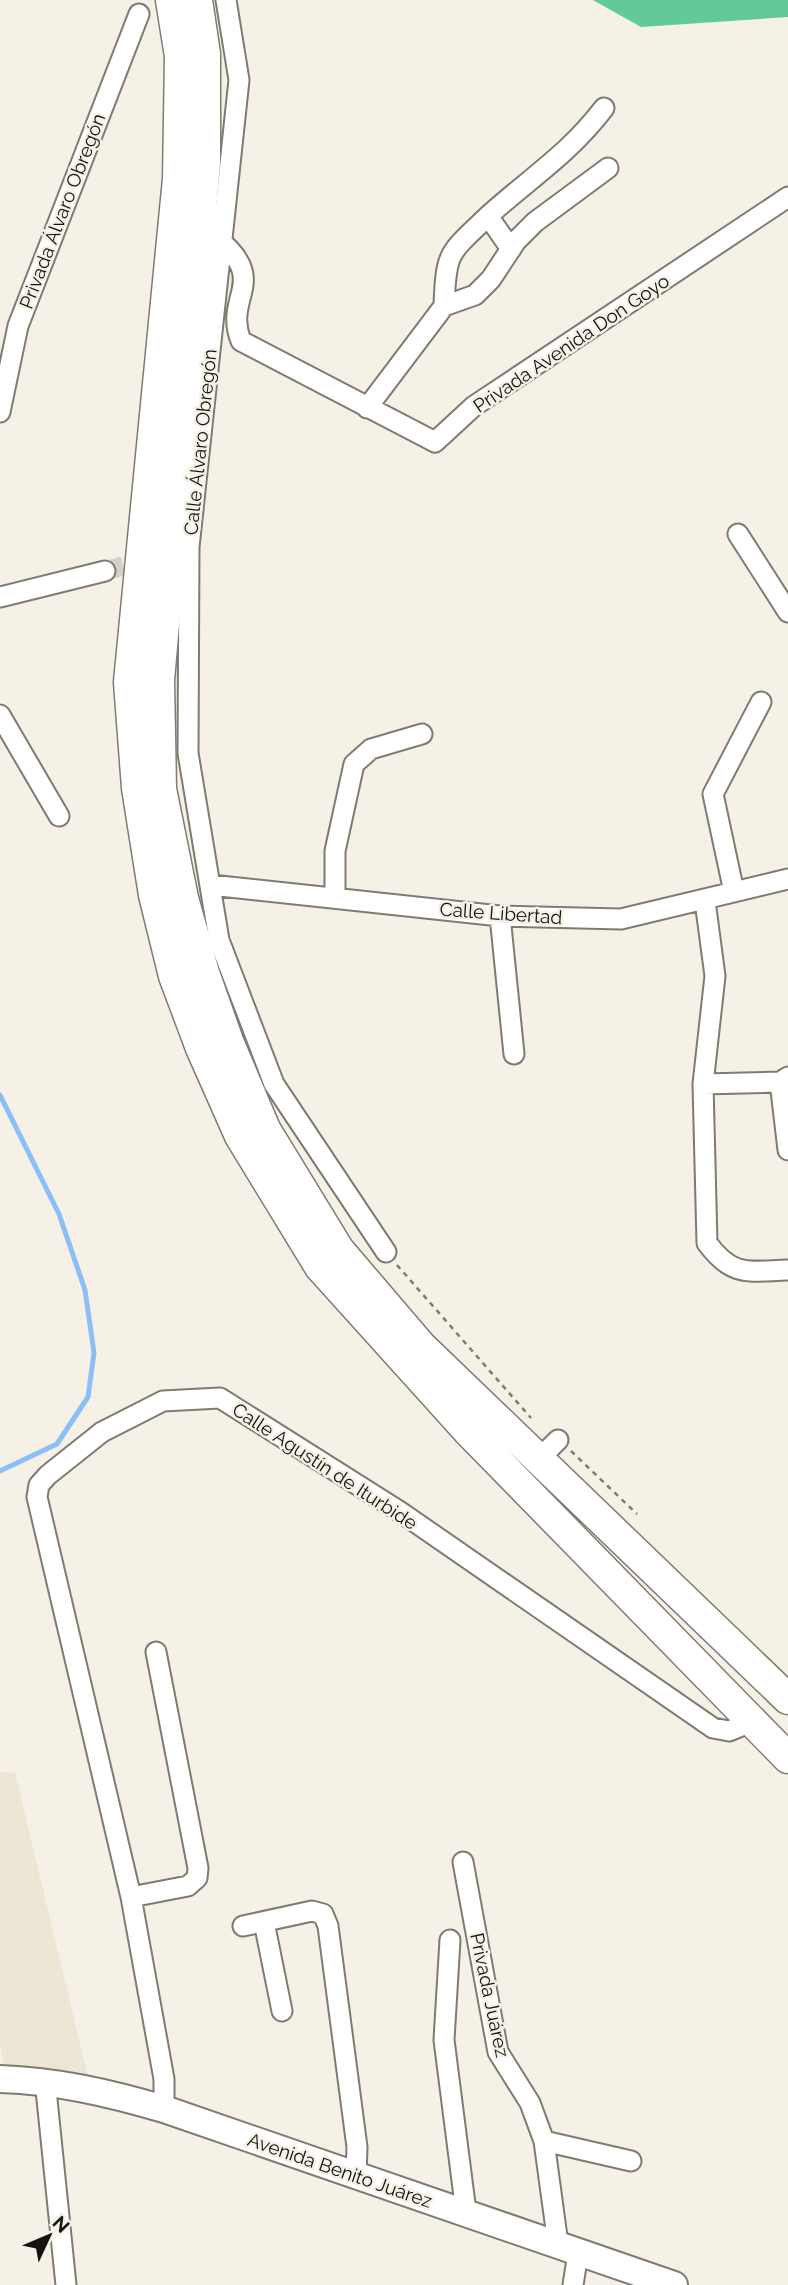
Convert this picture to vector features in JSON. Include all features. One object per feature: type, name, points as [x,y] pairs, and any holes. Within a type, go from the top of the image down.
[{"type":"highway","points":[[171,0],[180,56],[178,178],[129,682],[137,788],[154,895],[174,976],[201,1048],[240,1136],[320,1267],[468,1431],[788,1758]]},
{"type":"highway","points":[[197,0],[218,166],[159,680],[161,789],[183,898],[228,1041],[265,1129],[339,1250],[421,1346],[548,1450],[788,1699]]},
{"type":"main road","name":"Avenida Benito Juárez","points":[[0,2080],[45,2080],[95,2089],[164,2109],[674,2285]]},
{"type":"street","points":[[218,166],[239,80],[226,0]]},
{"type":"street","name":"Privada Álvaro Obregón","points":[[0,412],[18,326],[139,14]]},
{"type":"street","points":[[444,306],[449,256],[488,216],[552,166],[585,134],[604,108]]},
{"type":"street","points":[[367,408],[444,306],[475,295],[491,279],[511,249],[535,222],[608,168]]},
{"type":"street","name":"Privada Avenida Don Goyo","points":[[210,233],[242,263],[244,273],[237,331],[241,341],[435,442],[474,406],[788,197]]},
{"type":"street","points":[[488,216],[511,249]]},
{"type":"street","name":"Calle Álvaro Obregón","points":[[210,233],[185,549],[188,753],[219,940],[274,1084],[386,1252]]},
{"type":"street","points":[[738,534],[788,612]]},
{"type":"street","points":[[0,597],[105,570]]},
{"type":"street","points":[[734,892],[713,794],[761,702]]},
{"type":"street","points":[[0,715],[59,816]]},
{"type":"street","points":[[335,897],[335,851],[354,764],[371,749],[422,734]]},
{"type":"street","name":"Calle Libertad","points":[[211,885],[500,916],[621,919],[788,879]]},
{"type":"street","points":[[705,901],[715,976],[703,1084],[707,1243],[722,1263],[743,1271],[788,1270]]},
{"type":"street","points":[[500,916],[514,1054]]},
{"type":"street","points":[[703,1084],[784,1080],[788,1150]]},
{"type":"street","name":"Calle Agustín de Iturbide","points":[[164,2109],[164,2078],[131,1897],[37,1497],[39,1485],[48,1475],[102,1432],[163,1401],[220,1398],[399,1511],[713,1728],[729,1731],[751,1721]]},
{"type":"street","points":[[131,1897],[188,1886],[197,1878],[198,1868],[156,1652]]},
{"type":"street","name":"Privada Juárez","points":[[463,1862],[498,2052],[530,2103],[544,2141],[568,2249],[573,2285]]},
{"type":"street","points":[[243,1926],[312,1911],[323,1914],[328,1926],[357,2147],[356,2176]]},
{"type":"street","points":[[264,1922],[282,2011]]},
{"type":"street","points":[[450,1940],[444,2040],[466,2212]]},
{"type":"street","points":[[45,2080],[66,2285]]},
{"type":"street","points":[[544,2141],[631,2161]]},
{"type":"path","points":[[386,1252],[537,1424],[548,1450],[637,1514]]},
{"type":"shaded area","points":[[0,1772],[15,1773],[89,2081],[5,2073],[0,2045]]},
{"type":"green space","points":[[593,0],[788,0],[788,17],[641,27]]},
{"type":"waterway","points":[[0,1095],[59,1214],[85,1290],[94,1353],[88,1397],[57,1444],[0,1471]]},
{"type":"tunnel","points":[[105,571],[151,558]]}]
